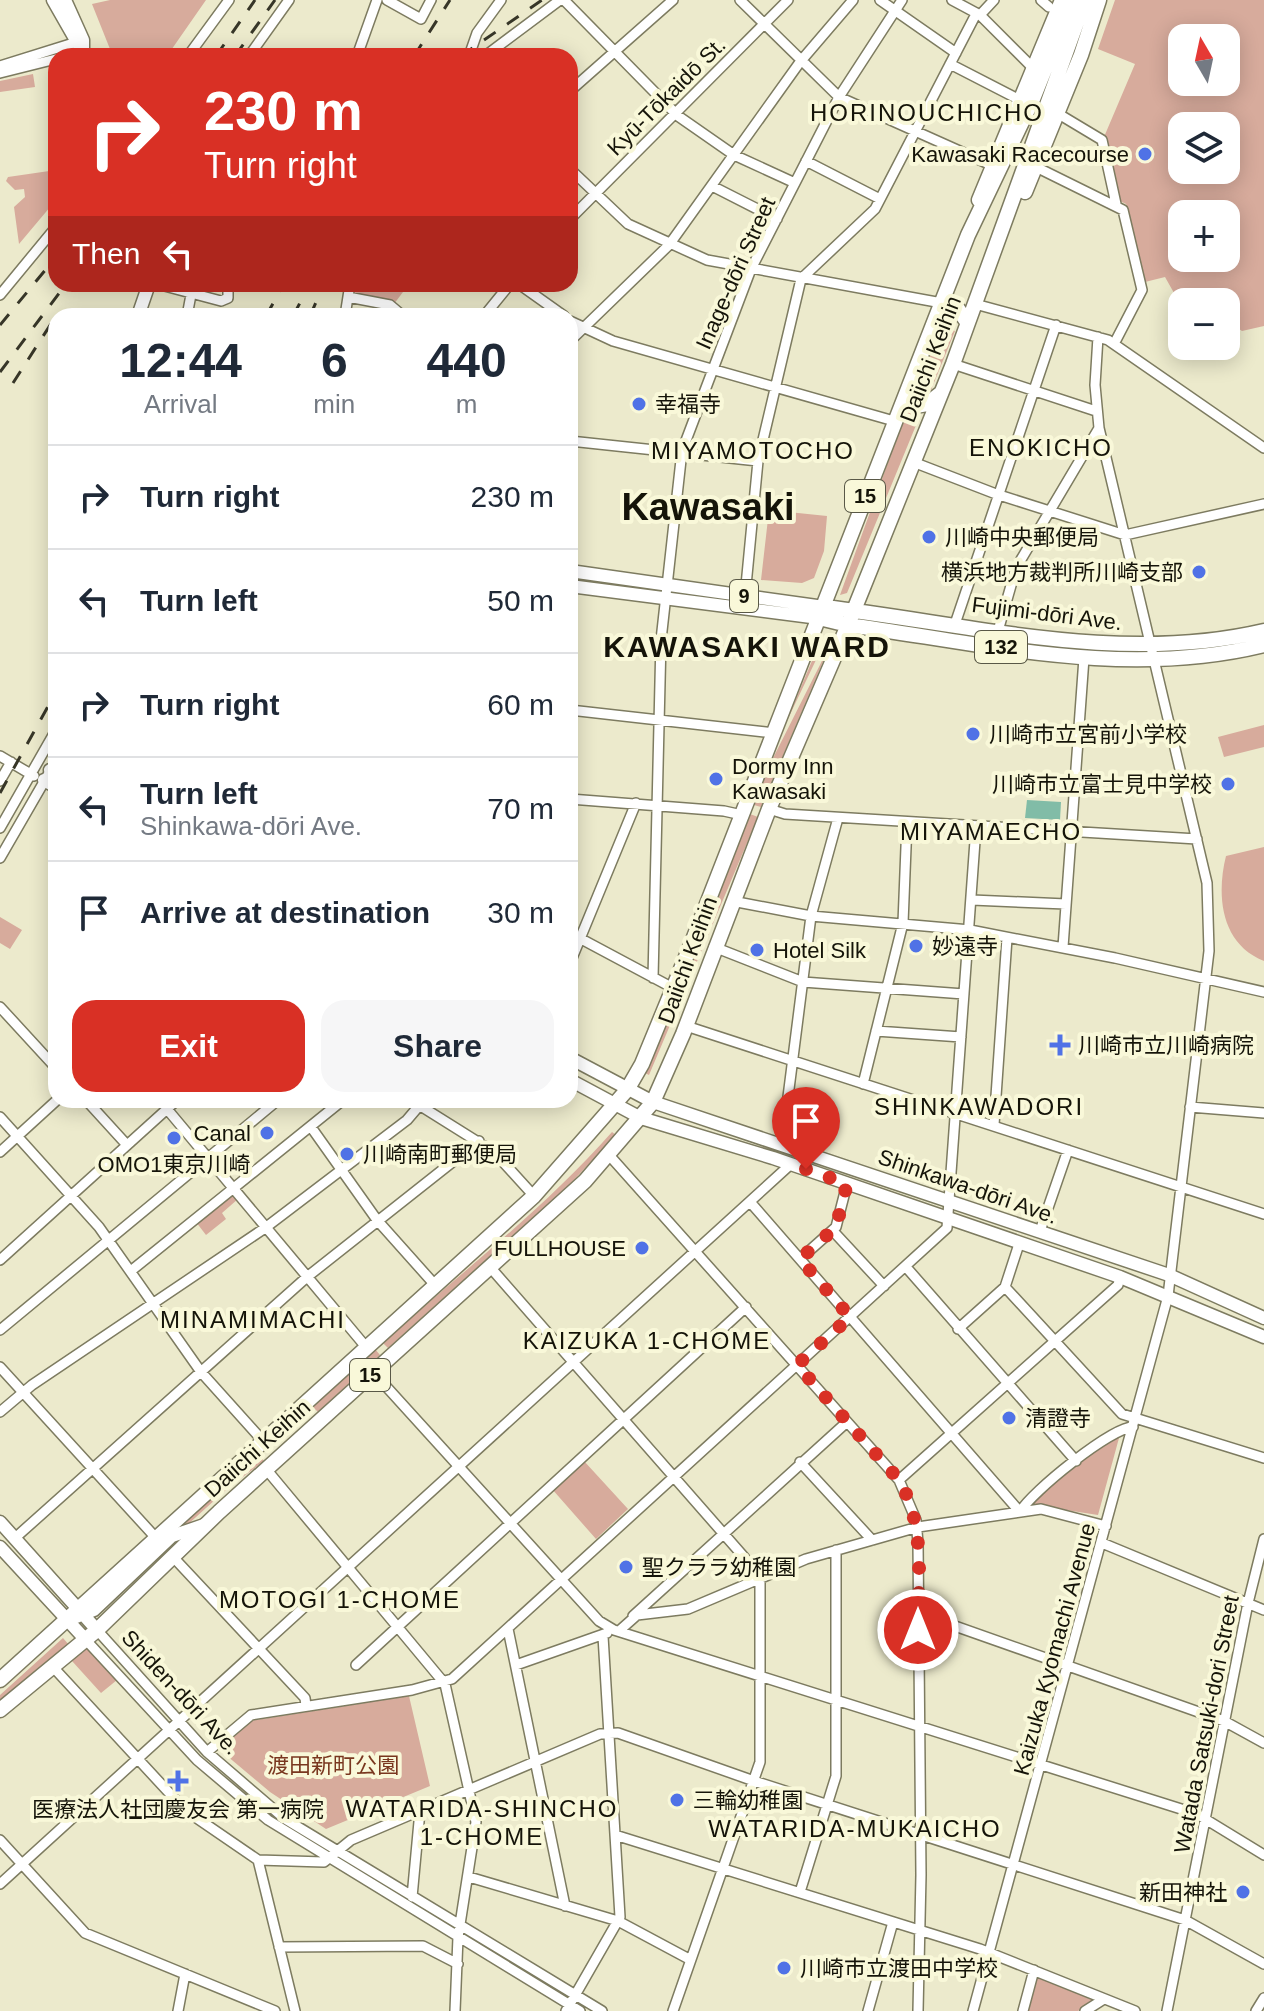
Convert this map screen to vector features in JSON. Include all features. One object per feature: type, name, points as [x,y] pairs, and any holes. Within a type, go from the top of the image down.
[{"type":"highway","name":"Daiichi Keihin","points":[[0,1710],[91,1634],[174,1558],[204,1525],[490,1267],[609,1155],[653,1102],[998,247],[1073,17],[1073,0]]},
{"type":"highway","name":"Daiichi Keihin","points":[[0,1680],[66,1621],[81,1612],[156,1538],[534,1196],[627,1090],[673,988],[742,815],[968,235],[1073,17],[1085,0]]},
{"type":"highway","name":"15","points":[[998,247],[1036,167],[1099,0]]},
{"type":"highway","points":[[968,235],[991,165],[1033,68],[1051,2]]},
{"type":"highway","points":[[944,296],[975,304]]},
{"type":"highway","points":[[944,296],[967,322]]},
{"type":"highway","points":[[909,386],[910,399],[916,406],[927,404],[941,393]]},
{"type":"highway","name":"Fujimi-dōri Ave.","points":[[821,612],[854,610],[1154,654],[1264,631]]},
{"type":"highway","name":"132","points":[[821,612],[848,625]]},
{"type":"highway","name":"Fujimi-dōri Ave.","points":[[848,625],[1084,658],[1154,654],[1214,656],[1264,645]]},
{"type":"main road","points":[[53,0],[82,48]]},
{"type":"main road","points":[[65,0],[82,48]]},
{"type":"main road","name":"9","points":[[578,572],[745,596],[821,612]]},
{"type":"main road","name":"9","points":[[578,587],[664,600],[821,612]]},
{"type":"main road","name":"Shinkawa-dōri Ave.","points":[[578,1062],[653,1102],[1169,1275],[1264,1318]]},
{"type":"main road","name":"Shinkawa-dōri Ave.","points":[[578,1085],[641,1118],[791,1164],[1120,1277],[1264,1337]]},
{"type":"main road","points":[[782,1144],[791,1164]]},
{"type":"main road","points":[[1033,1249],[1040,1231]]},
{"type":"main road","points":[[1120,1277],[1125,1260]]},
{"type":"main road","points":[[1208,1313],[1216,1296]]},
{"type":"main road","name":"Shiden-dōri Ave.","points":[[0,1522],[81,1612],[91,1634]]},
{"type":"main road","points":[[81,1612],[94,1610],[172,1536],[204,1525]]},
{"type":"main road","name":"Shiden-dōri Ave.","points":[[1,1550],[66,1621],[91,1634]]},
{"type":"street","points":[[194,48],[229,0]]},
{"type":"street","points":[[255,48],[289,0]]},
{"type":"street","points":[[360,48],[377,0]]},
{"type":"street","points":[[387,0],[421,19],[431,0]]},
{"type":"street","points":[[472,48],[477,33],[501,0]]},
{"type":"street","points":[[496,48],[562,0],[674,112],[734,155],[795,183]]},
{"type":"street","points":[[578,84],[673,0]]},
{"type":"street","points":[[740,0],[839,97],[991,165]]},
{"type":"street","name":"Kyū-Tōkaidō St.","points":[[578,210],[788,0]]},
{"type":"street","points":[[578,333],[669,245],[800,62],[853,0]]},
{"type":"street","points":[[880,0],[956,53]]},
{"type":"street","name":"Inage-dōri Street","points":[[653,978],[664,600],[682,451],[751,269],[839,97],[902,0]]},
{"type":"street","points":[[952,0],[978,15],[1033,68]]},
{"type":"street","points":[[745,596],[758,461],[801,279],[875,209],[956,53],[978,15],[994,0]]},
{"type":"street","points":[[0,66],[48,55]]},
{"type":"street","points":[[0,73],[48,61]]},
{"type":"street","points":[[950,64],[1020,100]]},
{"type":"street","points":[[1057,113],[1102,140],[1116,204]]},
{"type":"street","points":[[806,161],[880,199]]},
{"type":"street","points":[[1036,167],[1123,210],[1142,290],[1114,344]]},
{"type":"street","points":[[578,178],[628,224],[707,260],[801,279],[944,296]]},
{"type":"street","points":[[712,186],[777,219]]},
{"type":"street","points":[[0,295],[48,237]]},
{"type":"street","points":[[199,292],[221,301],[228,298],[228,292]]},
{"type":"street","points":[[346,308],[349,292]]},
{"type":"street","points":[[490,308],[504,292]]},
{"type":"street","points":[[530,292],[553,308]]},
{"type":"street","points":[[348,297],[394,308]]},
{"type":"street","points":[[975,304],[1114,344],[1264,448]]},
{"type":"street","points":[[955,624],[996,494],[1056,325]]},
{"type":"street","points":[[578,326],[894,421]]},
{"type":"street","name":"Kaizuka Kyomachi Avenue","points":[[973,2011],[1168,1296],[1206,977],[1210,904],[1099,428],[1096,411],[1098,337]]},
{"type":"street","points":[[953,364],[1096,411]]},
{"type":"street","points":[[998,631],[1016,568],[1099,428]]},
{"type":"street","points":[[578,442],[758,461]]},
{"type":"street","points":[[913,462],[996,494],[1125,535],[1264,504]]},
{"type":"street","points":[[1063,947],[1084,658]]},
{"type":"street","points":[[578,711],[774,733]]},
{"type":"street","points":[[0,828],[48,745]]},
{"type":"street","points":[[0,756],[32,775],[48,774]]},
{"type":"street","points":[[0,781],[11,762]]},
{"type":"street","points":[[39,762],[48,770]]},
{"type":"street","points":[[0,858],[48,782]]},
{"type":"street","points":[[578,799],[742,815]]},
{"type":"street","points":[[578,944],[636,803]]},
{"type":"street","points":[[769,809],[785,814],[838,818],[1197,839]]},
{"type":"street","points":[[782,1144],[811,916],[838,818]]},
{"type":"street","points":[[863,1084],[903,923],[907,822]]},
{"type":"street","points":[[207,1752],[251,1715],[445,1684],[562,1581],[947,1228],[952,1202],[976,827]]},
{"type":"street","points":[[972,900],[1066,904]]},
{"type":"street","points":[[732,901],[811,916],[970,930],[1206,977],[1264,992]]},
{"type":"street","points":[[994,1125],[1007,938]]},
{"type":"street","points":[[580,939],[673,988]]},
{"type":"street","points":[[714,947],[803,982],[964,994]]},
{"type":"street","points":[[0,1007],[48,1059]]},
{"type":"street","points":[[686,1026],[1264,1214]]},
{"type":"street","points":[[876,1031],[961,1037]]},
{"type":"street","points":[[1190,1107],[1264,1113]]},
{"type":"street","points":[[0,1152],[48,1108]]},
{"type":"street","points":[[93,1108],[127,1145]]},
{"type":"street","points":[[0,1330],[268,1108]]},
{"type":"street","points":[[132,1270],[334,1108]]},
{"type":"street","points":[[0,1412],[23,1392],[154,1301],[265,1228],[342,1169],[412,1108]]},
{"type":"street","points":[[428,1108],[494,1152],[534,1196]]},
{"type":"street","points":[[0,1260],[167,1109],[366,1347]]},
{"type":"street","points":[[0,1117],[109,1239],[201,1372],[263,1441]]},
{"type":"street","points":[[311,1127],[377,1220],[435,1285]]},
{"type":"street","points":[[15,1538],[307,1277],[479,1141]]},
{"type":"street","points":[[1040,1231],[1068,1150]]},
{"type":"street","points":[[609,1155],[899,1480],[918,1527],[921,1835],[918,2011]]},
{"type":"street","points":[[0,1884],[698,1253],[791,1164]]},
{"type":"street","points":[[800,1259],[833,1231],[847,1184]]},
{"type":"street","points":[[751,1203],[1020,1512]]},
{"type":"street","points":[[833,1231],[884,1286]]},
{"type":"street","points":[[958,1329],[1005,1287],[1019,1244]]},
{"type":"street","points":[[490,1267],[760,1580],[761,1756],[673,2011]]},
{"type":"street","points":[[906,1267],[1076,1461]]},
{"type":"street","points":[[899,1480],[1055,1343],[1118,1285],[1120,1277]]},
{"type":"street","points":[[1005,1287],[1122,1414],[1134,1422],[1264,1458]]},
{"type":"street","points":[[356,1665],[746,1307]]},
{"type":"street","points":[[0,1367],[156,1538]]},
{"type":"street","points":[[373,1372],[611,1632],[761,1676],[1205,1817],[1264,1855]]},
{"type":"street","points":[[516,1665],[611,1632],[847,1422]]},
{"type":"street","points":[[1020,1512],[1028,1500],[1076,1461],[1134,1422]]},
{"type":"street","points":[[800,1462],[872,1540]]},
{"type":"street","points":[[266,1469],[445,1684],[476,1822],[460,1932],[455,2011]]},
{"type":"street","points":[[631,1617],[688,1609],[806,1559],[918,1527],[1041,1509],[1106,1526]]},
{"type":"street","name":"Watada Satsuki-dori Street","points":[[1167,2011],[1248,1603],[1264,1539]]},
{"type":"street","points":[[1102,1543],[1264,1610]]},
{"type":"street","points":[[800,1892],[836,1776],[836,1550]]},
{"type":"street","points":[[174,1558],[305,1698],[306,1706]]},
{"type":"street","points":[[918,1613],[1224,1721],[1264,1743]]},
{"type":"street","points":[[508,1629],[565,1906]]},
{"type":"street","points":[[568,2008],[618,1921],[609,1733],[611,1632]]},
{"type":"street","name":"Shiden-dōri Ave.","points":[[91,1634],[175,1725],[223,1784],[268,1820],[328,1860],[602,2011]]},
{"type":"street","name":"Shiden-dōri Ave.","points":[[91,1634],[175,1725],[275,1811],[412,1897],[568,2008],[580,2011]]},
{"type":"street","points":[[53,1667],[185,1810],[258,1860],[317,1863],[328,1860],[351,1840],[609,1733],[1185,1920],[1264,1964]]},
{"type":"street","points":[[412,1897],[420,1811]]},
{"type":"street","points":[[615,1835],[990,1952],[1135,2011]]},
{"type":"street","points":[[0,1840],[85,1933],[275,2011]]},
{"type":"street","points":[[258,1860],[295,2011]]},
{"type":"street","points":[[469,1877],[618,1921],[689,1959]]},
{"type":"street","points":[[868,2011],[893,1922]]},
{"type":"street","points":[[279,1947],[423,1946],[458,1964]]},
{"type":"street","points":[[1023,2011],[1034,1970]]},
{"type":"street","points":[[178,2011],[185,1974]]},
{"type":"street","points":[[1256,2011],[1264,1998]]},
{"type":"street","points":[[1085,2011],[1104,1999]]},
{"type":"green space","points":[[110,0],[206,0],[173,48],[110,48],[92,4]]},
{"type":"green space","name":"Kawasaki Racecourse","points":[[1115,0],[1264,0],[1264,326],[1240,330],[1240,288],[1171,288],[1165,277],[1145,282],[1126,204],[1118,200],[1104,137],[1135,64],[1098,49]]},
{"type":"green space","points":[[33,74],[35,87],[0,92],[0,81]]},
{"type":"green space","points":[[48,171],[48,210],[19,244],[14,207],[25,197],[24,189],[15,190],[6,181],[8,177]]},
{"type":"green space","points":[[354,292],[403,292],[394,304]]},
{"type":"green space","points":[[941,325],[955,331],[929,395],[919,399],[915,389]]},
{"type":"green space","points":[[907,410],[919,418],[847,593],[840,595]]},
{"type":"green space","points":[[769,510],[827,516],[824,551],[814,578],[802,583],[761,580]]},
{"type":"green space","points":[[822,637],[825,641],[785,725]]},
{"type":"green space","points":[[831,643],[761,807],[754,805],[765,774]]},
{"type":"green space","points":[[1264,725],[1264,747],[1224,757],[1218,737]]},
{"type":"green space","points":[[750,814],[758,817],[649,1075],[645,1073]]},
{"type":"green space","points":[[1264,847],[1264,961],[1250,953],[1230,931],[1222,902],[1222,887],[1226,856]]},
{"type":"green space","points":[[0,917],[22,930],[10,949],[0,943]]},
{"type":"green space","points":[[612,1132],[616,1135],[571,1183],[388,1348],[383,1343],[530,1215]]},
{"type":"green space","points":[[233,1192],[238,1199],[222,1213],[226,1219],[206,1235],[196,1222]]},
{"type":"green space","points":[[375,1349],[380,1355],[318,1412],[313,1407]]},
{"type":"green space","points":[[1116,1435],[1119,1438],[1098,1515],[1031,1502]]},
{"type":"green space","points":[[259,1455],[264,1461],[227,1489],[101,1603],[100,1599]]},
{"type":"green space","points":[[584,1461],[628,1509],[596,1539],[552,1489]]},
{"type":"green space","points":[[63,1638],[69,1645],[0,1701],[0,1695]]},
{"type":"green space","points":[[88,1647],[117,1680],[101,1693],[72,1661]]},
{"type":"green space","name":"渡田新町公園","points":[[409,1696],[430,1786],[326,1829],[270,1792],[220,1750],[250,1721]]},
{"type":"green space","points":[[1039,1976],[1092,1997],[1092,2002],[1078,2011],[1026,2011],[1035,1979]]},
{"type":"shaded area","points":[[1027,800],[1061,802],[1060,820],[1025,818]]},
{"type":"railway","points":[[222,48],[255,0]]},
{"type":"railway","points":[[241,48],[275,0]]},
{"type":"railway","points":[[419,48],[450,0]]},
{"type":"railway","points":[[473,48],[542,0]]},
{"type":"railway","points":[[0,325],[48,267]]},
{"type":"railway","points":[[48,308],[60,292]]},
{"type":"railway","points":[[270,308],[280,292]]},
{"type":"railway","points":[[297,308],[306,292]]},
{"type":"railway","points":[[314,308],[320,292]]},
{"type":"railway","points":[[0,372],[48,308]]},
{"type":"railway","points":[[13,383],[48,328]]},
{"type":"railway","points":[[0,793],[48,706]]},
{"type":"place","name":"Kawasaki Racecourse","points":[[1145,154]]},
{"type":"place","name":"幸福寺","points":[[639,404]]},
{"type":"place","name":"川崎中央郵便局","points":[[929,537]]},
{"type":"place","name":"横浜地方裁判所川崎支部","points":[[1199,572]]},
{"type":"place","name":"川崎市立宮前小学校","points":[[973,734]]},
{"type":"place","name":"Dormy Inn Kawasaki","points":[[716,779]]},
{"type":"place","name":"川崎市立富士見中学校","points":[[1228,784]]},
{"type":"place","name":"妙遠寺","points":[[916,946]]},
{"type":"place","name":"Hotel Silk","points":[[757,950]]},
{"type":"place","name":"川崎市立川崎病院","points":[[1060,1045]]},
{"type":"place","name":"Canal","points":[[267,1133]]},
{"type":"place","name":"OMO1東京川崎","points":[[174,1138]]},
{"type":"place","name":"川崎南町郵便局","points":[[347,1154]]},
{"type":"place","name":"FULLHOUSE","points":[[642,1248]]},
{"type":"place","name":"清證寺","points":[[1009,1418]]},
{"type":"place","name":"聖クララ幼稚園","points":[[626,1567]]},
{"type":"place","name":"医療法人社団慶友会 第一病院","points":[[178,1781]]},
{"type":"place","name":"三輪幼稚園","points":[[677,1800]]},
{"type":"place","name":"新田神社","points":[[1243,1892]]},
{"type":"place","name":"川崎市立渡田中学校","points":[[784,1968]]},
{"type":"district","name":"HORINOUCHICHO","points":[[927,113]]},
{"type":"district","name":"ENOKICHO","points":[[1041,448]]},
{"type":"district","name":"MIYAMOTOCHO","points":[[753,451]]},
{"type":"district","name":"Kawasaki","points":[[708,507]]},
{"type":"district","name":"KAWASAKI WARD","points":[[747,647]]},
{"type":"district","name":"MIYAMAECHO","points":[[991,832]]},
{"type":"district","name":"SHINKAWADORI","points":[[979,1107]]},
{"type":"district","name":"MINAMIMACHI","points":[[253,1320]]},
{"type":"district","name":"KAIZUKA 1-CHOME","points":[[647,1341]]},
{"type":"district","name":"MOTOGI 1-CHOME","points":[[340,1600]]},
{"type":"district","name":"WATARIDA-SHINCHO 1-CHOME","points":[[482,1823]]},
{"type":"district","name":"WATARIDA-MUKAICHO","points":[[855,1829]]},
{"type":"route","points":[[806,1169],[847,1184],[836,1227],[800,1259],[850,1317],[797,1365],[899,1480],[908,1497],[918,1527],[918,1630]]}]
